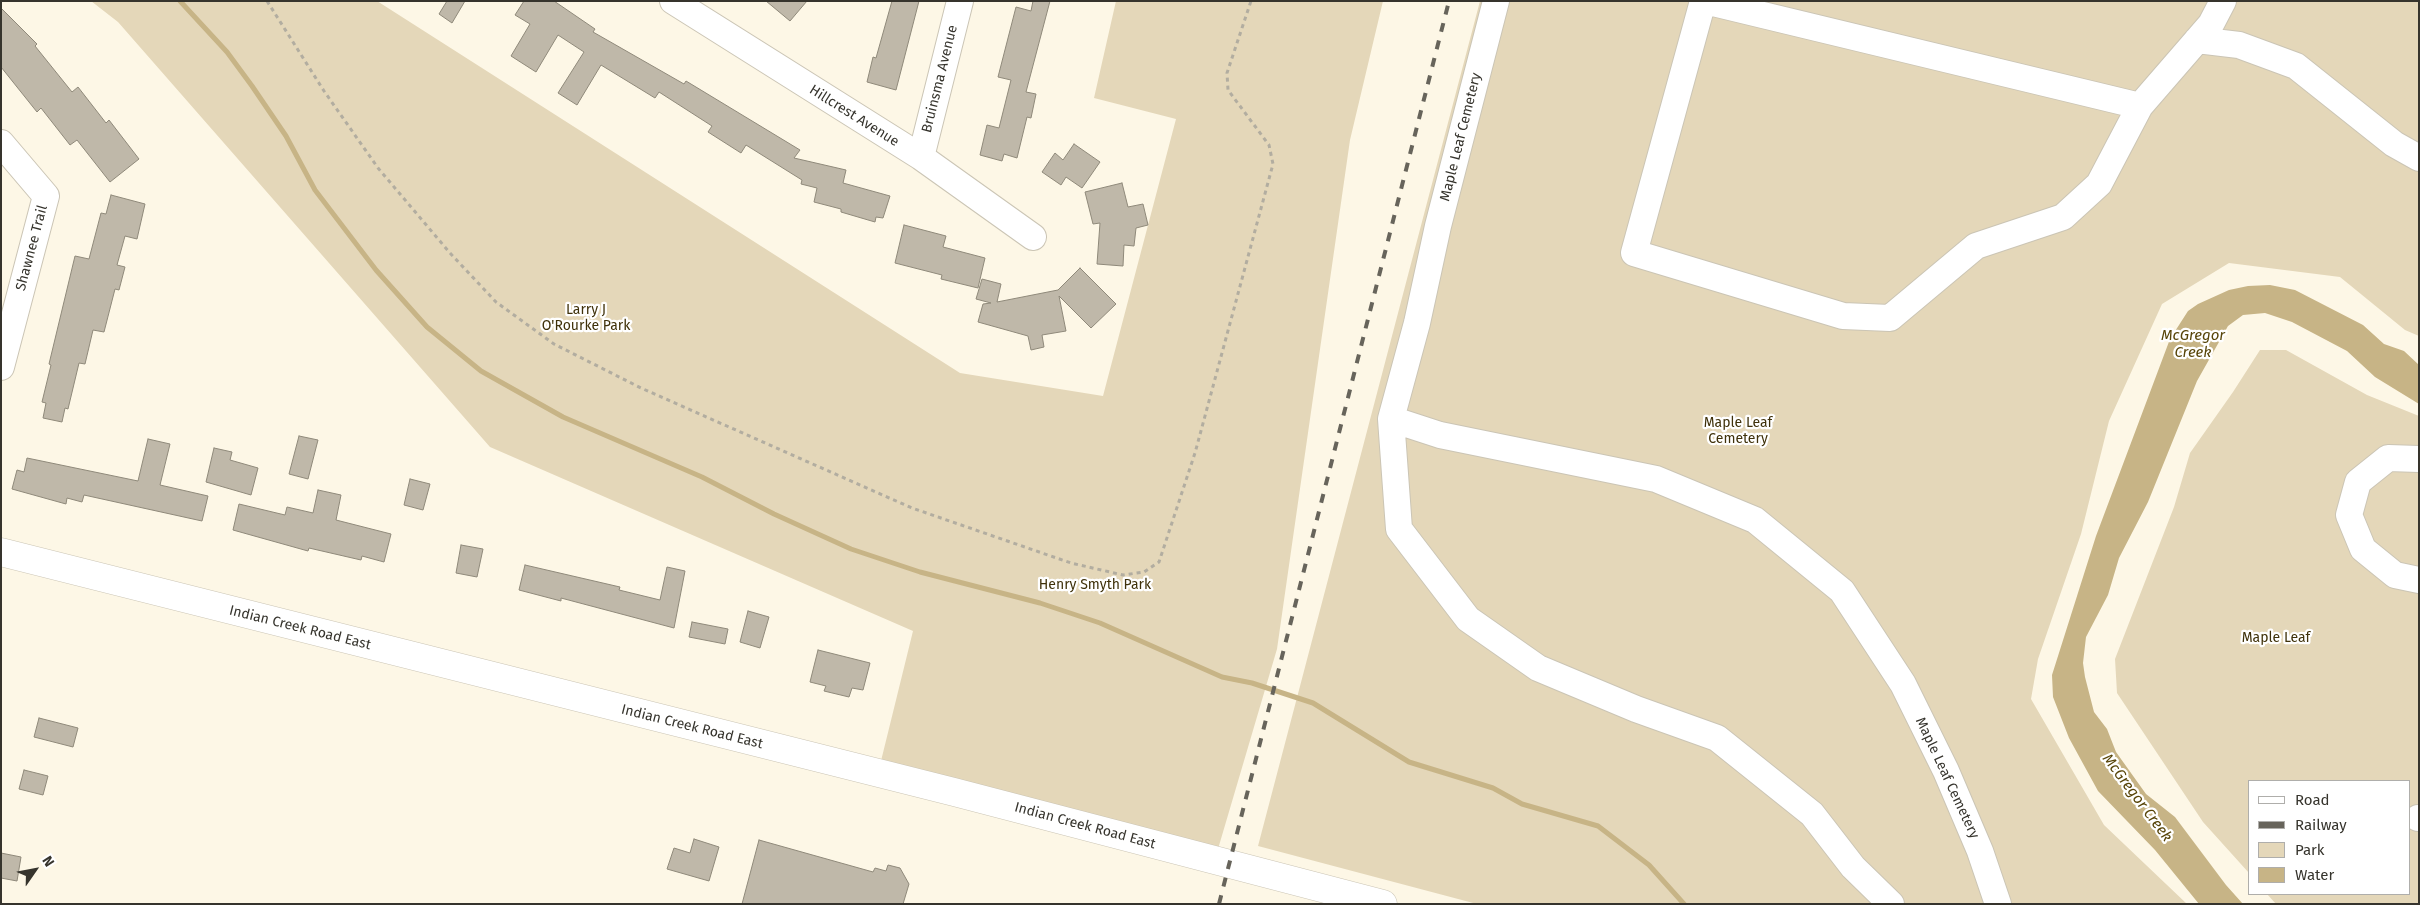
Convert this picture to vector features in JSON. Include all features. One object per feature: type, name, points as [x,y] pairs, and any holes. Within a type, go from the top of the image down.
[{"type":"main road","name":"Indian Creek Road East","points":[[1,552],[954,792],[1383,904]]},
{"type":"street","name":"Hillcrest Avenue","points":[[673,1],[921,157],[1033,237]]},
{"type":"street","name":"Bruinsma Avenue","points":[[921,157],[960,1]]},
{"type":"street","name":"Maple Leaf Cemetery","points":[[1496,1],[1438,226],[1417,323],[1391,419],[1399,529],[1468,619],[1538,668],[1636,709],[1717,738],[1812,814],[1853,867],[1891,904]]},
{"type":"street","points":[[2140,106],[1704,1],[1634,253],[1843,316],[1890,318],[1976,246],[2063,217],[2099,184],[2140,106],[2211,24],[2223,1]]},
{"type":"street","points":[[2197,40],[2240,46],[2296,66],[2394,144],[2419,158]]},
{"type":"street","name":"Shawnee Trail","points":[[1,143],[46,196],[1,367]]},
{"type":"street","name":"Maple Leaf Cemetery","points":[[1391,419],[1440,435],[1656,479],[1755,520],[1842,591],[1903,684],[1946,771],[1980,851],[1998,904]]},
{"type":"street","points":[[2419,459],[2388,458],[2358,482],[2349,515],[2363,549],[2395,575],[2419,580]]},
{"type":"path","points":[[267,1],[324,91],[378,168],[450,253],[496,302],[554,344],[641,388],[912,508],[1071,563],[1123,575],[1144,572],[1159,562],[1195,453],[1273,164],[1269,145],[1228,90],[1227,73],[1251,1]]},
{"type":"green space","points":[[91,1],[377,1],[960,373],[1103,396],[1176,119],[1094,98],[1116,1],[1383,1],[1350,140],[1277,649],[1218,849],[880,765],[913,631],[490,447],[118,22]]},
{"type":"green space","name":"Maple Leaf Cemetery","points":[[1480,1],[2419,1],[2419,336],[2405,330],[2340,277],[2229,263],[2162,304],[2109,421],[2081,534],[2038,659],[2031,699],[2104,825],[2187,904],[1477,904],[1258,846]]},
{"type":"green space","name":"Maple Leaf","points":[[2260,350],[2286,350],[2367,395],[2419,416],[2419,904],[2276,904],[2268,895],[2410,895],[2410,780],[2248,780],[2248,872],[2203,822],[2117,693],[2115,659],[2174,507],[2190,453]]},
{"type":"water","name":"McGregor Creek","points":[[2270,285],[2295,290],[2363,325],[2384,344],[2404,351],[2419,365],[2419,404],[2375,377],[2347,351],[2292,322],[2265,313],[2243,315],[2228,326],[2197,381],[2148,502],[2119,558],[2108,595],[2086,637],[2083,663],[2085,677],[2094,712],[2107,729],[2116,752],[2146,794],[2175,817],[2226,885],[2243,904],[2199,904],[2155,850],[2098,791],[2069,738],[2053,697],[2052,675],[2096,536],[2170,339],[2188,311],[2198,304],[2229,290],[2248,286]]},
{"type":"building","points":[[447,1],[465,1],[452,23],[439,14]]},
{"type":"building","points":[[524,1],[554,1],[595,29],[593,32],[684,84],[686,81],[800,150],[794,158],[846,170],[843,183],[890,196],[883,218],[876,217],[875,222],[841,212],[841,209],[814,202],[817,188],[801,184],[802,180],[746,145],[741,153],[708,132],[712,126],[659,92],[655,98],[601,65],[577,105],[558,93],[584,52],[558,35],[536,72],[511,56],[530,24],[515,15]]},
{"type":"building","points":[[766,1],[807,1],[790,21]]},
{"type":"building","points":[[892,1],[919,1],[896,90],[867,82],[873,57],[876,58]]},
{"type":"building","points":[[1033,1],[1050,1],[1026,92],[1036,94],[1031,118],[1027,117],[1017,158],[1004,154],[1002,161],[980,155],[987,125],[999,128],[1011,80],[998,77],[1016,7],[1031,11]]},
{"type":"building","points":[[1,8],[37,44],[35,46],[72,92],[78,87],[106,123],[109,120],[139,159],[110,182],[77,140],[70,145],[41,108],[37,112],[1,67]]},
{"type":"building","points":[[1074,144],[1100,162],[1082,188],[1066,177],[1061,185],[1042,172],[1055,153],[1063,160]]},
{"type":"building","points":[[1122,183],[1128,207],[1143,204],[1148,225],[1136,228],[1134,246],[1124,245],[1123,266],[1097,264],[1100,223],[1093,224],[1085,192]]},
{"type":"building","points":[[111,195],[145,204],[137,239],[125,236],[117,265],[125,267],[119,290],[115,289],[104,332],[93,330],[85,364],[79,363],[68,409],[65,408],[62,422],[43,418],[46,403],[42,402],[51,365],[49,364],[75,256],[89,259],[101,213],[106,214]]},
{"type":"building","points":[[904,225],[946,236],[943,247],[985,258],[978,288],[941,279],[942,275],[895,263]]},
{"type":"building","points":[[1080,268],[1116,304],[1091,328],[1059,296],[1066,331],[1042,335],[1044,347],[1031,350],[1028,336],[978,322],[983,304],[991,303],[976,299],[982,279],[1001,284],[997,302],[1058,290]]},
{"type":"building","points":[[299,436],[318,440],[308,479],[289,474]]},
{"type":"building","points":[[148,439],[170,444],[160,485],[208,496],[202,521],[84,495],[82,502],[67,498],[66,504],[12,489],[17,470],[24,472],[27,458],[138,481]]},
{"type":"building","points":[[214,448],[232,452],[230,460],[258,468],[251,495],[206,482]]},
{"type":"building","points":[[410,479],[430,484],[423,510],[404,505]]},
{"type":"building","points":[[318,490],[341,495],[336,520],[391,534],[384,562],[362,556],[361,560],[309,548],[308,551],[233,530],[239,504],[285,515],[287,507],[313,513]]},
{"type":"building","points":[[461,545],[483,549],[477,577],[456,573]]},
{"type":"building","points":[[525,565],[620,587],[619,590],[660,600],[667,567],[685,571],[674,628],[561,598],[561,601],[519,590]]},
{"type":"building","points":[[748,611],[769,617],[760,648],[740,642]]},
{"type":"building","points":[[692,622],[728,629],[725,644],[689,637]]},
{"type":"building","points":[[818,650],[870,663],[863,690],[852,688],[849,697],[824,691],[826,686],[810,682]]},
{"type":"building","points":[[39,718],[78,728],[73,747],[34,737]]},
{"type":"building","points":[[24,770],[48,776],[43,795],[19,789]]},
{"type":"building","points":[[694,839],[719,847],[709,881],[667,869],[674,848],[690,853]]},
{"type":"building","points":[[759,840],[873,872],[875,868],[886,871],[888,865],[900,868],[909,884],[903,904],[742,904]]},
{"type":"building","points":[[1,853],[21,857],[17,881],[1,878]]},
{"type":"waterway","points":[[180,1],[227,52],[252,86],[286,136],[315,190],[376,270],[427,327],[481,371],[563,417],[702,477],[774,514],[851,549],[920,572],[1040,603],[1100,623],[1222,677],[1252,683],[1313,703],[1409,762],[1493,788],[1522,804],[1598,826],[1649,865],[1684,904]]},
{"type":"railway","points":[[1219,904],[1449,1]]},
{"type":"park label","name":"Larry J O'Rourke Park","points":[[586,318]]},
{"type":"park label","name":"Henry Smyth Park","points":[[1095,585]]}]
